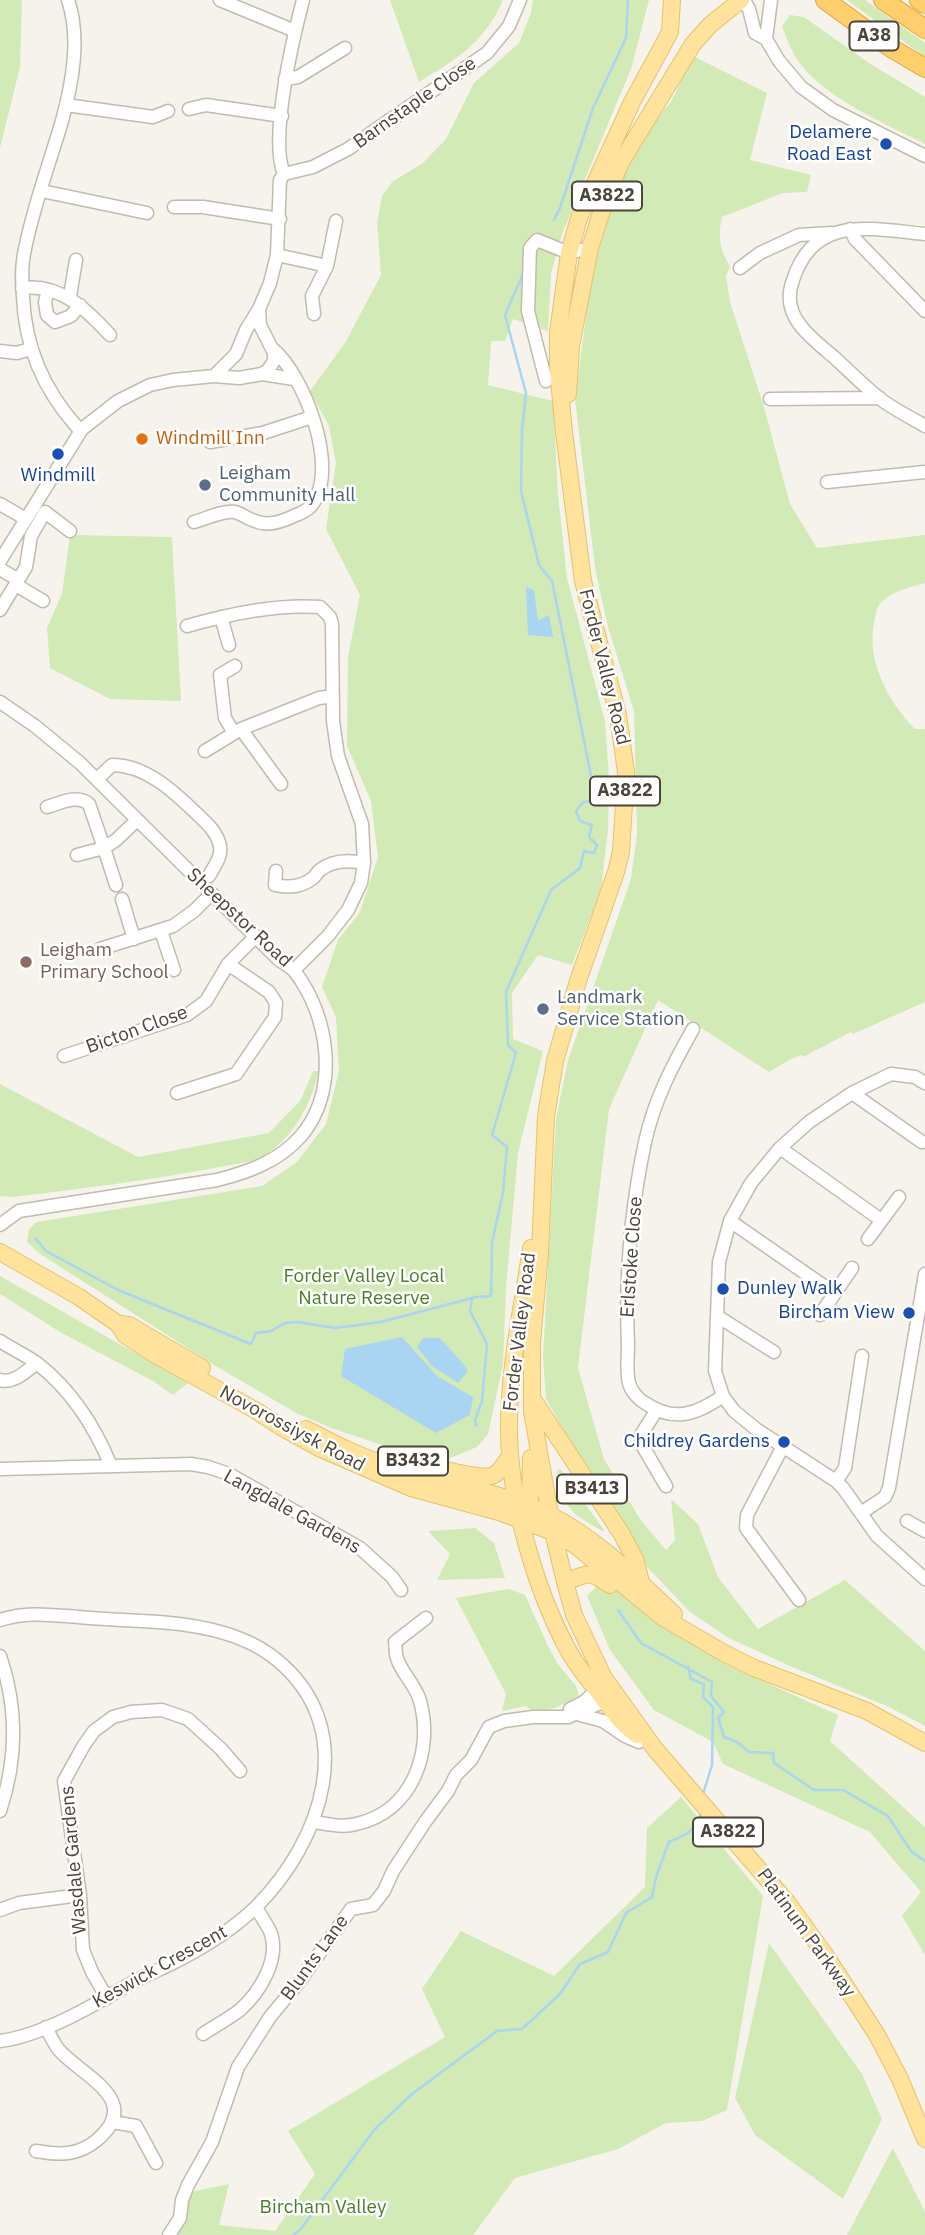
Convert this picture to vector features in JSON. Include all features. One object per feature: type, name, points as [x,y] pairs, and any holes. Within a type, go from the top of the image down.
[{"type":"highway","name":"A38","points":[[825,0],[891,48],[925,68]]},
{"type":"highway","name":"A38","points":[[883,0],[925,29]]},
{"type":"highway","points":[[919,0],[925,4]]},
{"type":"main road","name":"Forder Valley Road","points":[[522,1509],[510,1456],[510,1391],[555,1061],[578,981],[621,852],[626,772],[618,715],[583,581],[564,432],[558,369],[558,332],[569,253],[579,218],[632,102],[670,32],[672,0]]},
{"type":"main road","name":"Forder Valley Road","points":[[564,432],[571,346],[590,248],[621,162],[693,44],[710,25],[742,0]]},
{"type":"main road","name":"Forder Valley Road","points":[[544,1145],[540,1252],[532,1342],[533,1405],[553,1532],[561,1563]]},
{"type":"main road","name":"Novorossiysk Road","points":[[0,1252],[79,1297],[118,1324],[125,1335],[153,1354],[321,1449],[411,1488],[522,1509]]},
{"type":"main road","name":"Novorossiysk Road","points":[[118,1324],[129,1325],[285,1417],[342,1447],[386,1465],[522,1509]]},
{"type":"main road","points":[[522,1509],[532,1475],[528,1424],[533,1405]]},
{"type":"main road","name":"B3413","points":[[533,1405],[621,1534],[635,1559],[641,1582]]},
{"type":"main road","name":"B3432","points":[[342,1447],[354,1447],[456,1472],[492,1476],[499,1472],[510,1456]]},
{"type":"main road","name":"B3413","points":[[522,1509],[551,1516],[598,1546],[641,1582],[673,1613],[686,1630]]},
{"type":"main road","name":"B3413","points":[[522,1509],[575,1545],[662,1617],[754,1668],[867,1711],[925,1743]]},
{"type":"main road","name":"Platinum Parkway","points":[[522,1509],[544,1598],[567,1649],[787,1902],[877,2035],[900,2079],[925,2139]]},
{"type":"main road","name":"Platinum Parkway","points":[[561,1563],[574,1615],[602,1690],[628,1729],[655,1748]]},
{"type":"main road","points":[[565,1582],[586,1574],[595,1574],[621,1593],[640,1600]]},
{"type":"street","points":[[220,0],[295,31]]},
{"type":"street","points":[[294,379],[242,370],[238,363],[239,349],[270,283],[277,256],[280,180],[284,174],[281,160],[285,79],[303,0]]},
{"type":"street","name":"Barnstaple Close","points":[[284,174],[313,167],[339,154],[487,53],[509,26],[520,0]]},
{"type":"street","points":[[742,0],[761,36],[801,87],[833,110],[925,156]]},
{"type":"street","points":[[761,36],[771,0]]},
{"type":"street","points":[[73,2],[72,77],[24,254],[22,288],[23,314],[30,349],[55,401],[76,427],[82,429]]},
{"type":"street","points":[[727,11],[740,17],[761,36]]},
{"type":"street","points":[[285,79],[298,77],[345,48]]},
{"type":"street","points":[[66,105],[153,117],[168,111]]},
{"type":"street","points":[[189,109],[206,105],[282,116]]},
{"type":"street","points":[[42,191],[147,214]]},
{"type":"street","points":[[174,207],[203,207],[280,219]]},
{"type":"street","points":[[314,314],[312,296],[327,266],[335,221]]},
{"type":"street","points":[[850,229],[855,239],[925,311]]},
{"type":"street","points":[[740,268],[760,253],[799,235],[850,229],[925,234]]},
{"type":"street","points":[[832,233],[811,248],[797,268],[789,291],[789,305],[798,324],[880,398],[925,426]]},
{"type":"street","points":[[799,235],[808,239],[811,248]]},
{"type":"street","points":[[546,381],[528,311],[530,248],[537,240],[551,244],[562,252],[590,248]]},
{"type":"street","points":[[277,256],[327,266]]},
{"type":"street","points":[[70,296],[76,260]]},
{"type":"street","points":[[22,288],[31,286],[70,296],[110,335]]},
{"type":"street","points":[[48,290],[47,315],[55,322],[71,316],[80,305]]},
{"type":"street","points":[[194,522],[233,512],[258,523],[272,524],[310,508],[320,488],[322,461],[312,417],[301,388],[260,326],[259,309]]},
{"type":"street","points":[[214,376],[248,338],[256,337],[271,345]]},
{"type":"street","points":[[0,561],[82,429],[133,392],[173,380],[214,376],[239,378],[258,374],[273,364],[271,345]]},
{"type":"street","points":[[0,351],[17,353],[30,349]]},
{"type":"street","points":[[856,399],[863,383]]},
{"type":"street","points":[[769,399],[880,398]]},
{"type":"street","points":[[211,442],[263,433],[312,417]]},
{"type":"street","points":[[827,482],[925,472]]},
{"type":"street","points":[[0,505],[26,519]]},
{"type":"street","points":[[0,610],[26,567],[32,536],[46,512],[70,531]]},
{"type":"street","points":[[0,569],[43,601]]},
{"type":"street","points":[[187,626],[220,617],[275,608],[312,607],[320,607],[326,612],[332,624],[333,721],[338,756],[362,824],[364,863],[360,883],[348,909],[328,936],[294,970]]},
{"type":"street","points":[[220,617],[229,645]]},
{"type":"street","points":[[236,666],[220,675],[225,718],[281,784]]},
{"type":"street","points":[[205,751],[237,731],[319,698],[332,696]]},
{"type":"street","name":"Sheepstor Road","points":[[0,702],[64,748],[255,937],[294,970],[320,1016],[326,1064],[324,1083],[307,1128],[289,1147],[260,1167],[240,1175],[19,1211],[0,1225]]},
{"type":"street","points":[[97,779],[112,765],[119,765],[140,771],[170,789],[215,832],[220,847],[218,859],[209,876]]},
{"type":"street","points":[[47,807],[79,798],[89,804],[116,885]]},
{"type":"street","points":[[77,855],[104,848],[137,820]]},
{"type":"street","points":[[276,871],[275,885],[287,888],[312,879],[321,869],[336,862],[364,863]]},
{"type":"street","points":[[100,949],[161,931],[181,921],[211,894]]},
{"type":"street","points":[[122,899],[134,939]]},
{"type":"street","points":[[161,931],[174,970]]},
{"type":"street","name":"Bicton Close","points":[[64,1056],[187,1014],[206,1002],[228,964],[255,937]]},
{"type":"street","points":[[177,1093],[236,1074],[275,1017],[275,1003],[269,992],[228,964]]},
{"type":"street","name":"Erlstoke Close","points":[[656,1411],[637,1398],[629,1383],[626,1306],[631,1236],[645,1142],[655,1108],[666,1077],[693,1029]]},
{"type":"street","points":[[925,1083],[915,1077],[891,1074],[852,1093],[809,1122],[780,1148],[751,1183],[730,1221],[719,1262],[715,1371],[723,1396],[734,1411],[782,1448],[836,1481],[877,1535],[925,1579]]},
{"type":"street","points":[[852,1093],[922,1142]]},
{"type":"street","points":[[780,1148],[881,1220]]},
{"type":"street","points":[[868,1240],[898,1197]]},
{"type":"street","points":[[730,1221],[834,1293]]},
{"type":"street","points":[[820,1315],[852,1268]]},
{"type":"street","points":[[861,1513],[885,1497],[889,1488],[925,1274]]},
{"type":"street","points":[[716,1315],[774,1352]]},
{"type":"street","points":[[0,1341],[37,1363],[76,1403],[94,1430],[110,1466]]},
{"type":"street","points":[[836,1481],[846,1462],[862,1356]]},
{"type":"street","points":[[0,1380],[6,1382],[19,1377],[37,1363]]},
{"type":"street","points":[[666,1486],[642,1445],[641,1435],[656,1411],[684,1415],[709,1406],[723,1396]]},
{"type":"street","points":[[782,1448],[751,1506],[746,1522],[747,1528],[799,1600]]},
{"type":"street","name":"Langdale Gardens","points":[[0,1469],[191,1464],[208,1467],[229,1474],[360,1548],[392,1577],[401,1590]]},
{"type":"street","points":[[907,1521],[925,1531]]},
{"type":"street","name":"Keswick Crescent","points":[[0,1620],[27,1613],[185,1624],[223,1633],[252,1645],[276,1658],[303,1688],[322,1728],[326,1768],[314,1822],[300,1850],[256,1907],[204,1947],[107,1998],[46,2027],[0,2041]]},
{"type":"street","points":[[314,1822],[338,1826],[368,1821],[393,1808],[409,1788],[421,1762],[424,1720],[419,1697],[397,1659],[395,1642],[426,1618]]},
{"type":"street","points":[[0,1656],[10,1694],[13,1720],[6,1743],[11,1771],[0,1811]]},
{"type":"street","points":[[554,1717],[602,1690]]},
{"type":"street","name":"Blunts Lane","points":[[169,2235],[180,2218],[182,2200],[188,2185],[212,2142],[238,2067],[270,2017],[299,1982],[351,1909],[373,1905],[384,1891],[394,1870],[456,1775],[471,1760],[489,1727],[504,1721],[533,1717],[569,1717],[577,1714],[602,1690]]},
{"type":"street","name":"Wasdale Gardens","points":[[107,1998],[83,1950],[79,1895],[64,1782],[84,1745],[94,1731],[113,1717],[131,1712],[162,1710],[188,1719],[221,1749],[240,1771]]},
{"type":"street","points":[[577,1714],[603,1721],[625,1736],[655,1748]]},
{"type":"street","points":[[0,1910],[27,1902],[79,1895]]},
{"type":"street","points":[[202,2034],[241,2008],[256,1991],[269,1969],[274,1950],[270,1932],[256,1907]]},
{"type":"street","points":[[36,2151],[58,2155],[84,2149],[113,2122],[110,2095],[58,2049],[46,2027]]},
{"type":"street","points":[[113,2122],[136,2126],[156,2163]]},
{"type":"green space","points":[[0,0],[22,0],[20,67],[0,148]]},
{"type":"green space","points":[[390,0],[503,0],[488,27],[469,48],[419,82]]},
{"type":"green space","name":"Forder Valley Local Nature Reserve","points":[[533,0],[649,0],[631,69],[562,234],[551,274],[548,331],[513,319],[505,341],[491,341],[488,385],[553,401],[558,494],[567,578],[605,721],[609,779],[608,829],[601,890],[572,965],[538,955],[512,993],[513,1039],[543,1051],[518,1153],[506,1288],[503,1364],[488,1434],[477,1447],[448,1459],[397,1450],[298,1414],[219,1368],[40,1254],[27,1242],[29,1229],[37,1222],[262,1186],[297,1162],[326,1124],[339,1071],[336,1017],[322,987],[338,940],[360,912],[378,857],[371,801],[347,746],[348,657],[360,595],[326,529],[336,463],[329,426],[310,391],[345,343],[381,275],[377,223],[382,196],[392,182],[423,163],[446,139],[474,83],[519,43],[531,13]]},
{"type":"green space","points":[[847,0],[865,0],[925,43],[925,57]]},
{"type":"green space","points":[[790,15],[804,17],[869,63],[925,97],[925,144],[842,100],[813,77],[795,56],[782,26]]},
{"type":"green space","points":[[693,56],[767,93],[750,160],[811,175],[807,192],[783,193],[722,217],[720,230],[720,242],[730,266],[726,276],[730,302],[764,407],[790,504],[817,548],[925,535],[925,583],[899,591],[882,602],[877,610],[872,637],[873,652],[888,694],[915,729],[925,729],[925,1002],[853,1034],[851,1032],[769,1072],[658,1000],[609,1109],[578,1368],[604,1459],[640,1519],[666,1550],[675,1540],[671,1499],[698,1524],[718,1577],[758,1629],[845,1580],[925,1651],[925,1726],[889,1707],[727,1637],[690,1612],[647,1567],[606,1504],[546,1399],[543,1357],[556,1119],[568,1060],[631,879],[637,834],[634,711],[608,627],[595,568],[575,399],[595,249],[618,188],[644,137],[671,102]]},
{"type":"green space","points":[[70,535],[172,537],[181,701],[110,699],[50,668],[47,628],[62,594]]},
{"type":"green space","points":[[313,1071],[319,1071],[299,1120],[282,1141],[261,1157],[243,1163],[136,1181],[13,1197],[0,1196],[0,1084],[138,1157],[269,1133],[300,1101]]},
{"type":"green space","points":[[0,1276],[188,1383],[171,1394],[153,1381],[60,1332],[0,1294]]},
{"type":"green space","points":[[560,1469],[604,1530],[577,1516],[562,1499],[557,1471]]},
{"type":"green space","points":[[475,1528],[494,1543],[505,1578],[437,1580],[450,1554],[428,1531]]},
{"type":"green space","points":[[605,1578],[667,1628],[729,1666],[838,1715],[830,1741],[925,1827],[925,1955],[902,1916],[921,1892],[870,1832],[723,1764],[713,1742],[654,1710],[610,1650],[587,1596]]},
{"type":"green space","points":[[509,1589],[525,1595],[557,1663],[576,1686],[579,1696],[555,1708],[533,1712],[526,1706],[502,1711],[506,1694],[456,1598]]},
{"type":"green space","name":"Bircham Valley","points":[[681,1797],[763,1896],[727,2110],[702,2121],[666,2123],[618,2149],[515,2178],[473,2235],[164,2235],[191,2192],[229,2184],[219,2225],[275,2231],[315,2174],[288,2131],[445,2037],[422,1989],[461,1931],[554,1976],[645,1887],[647,1828]]},
{"type":"green space","points":[[769,1943],[862,2074],[882,2119],[843,2199],[755,2135],[735,2098]]},
{"type":"green space","points":[[893,2148],[925,2212],[925,2235],[847,2235]]},
{"type":"water","points":[[526,587],[534,590],[538,621],[549,615],[553,637],[528,635]]},
{"type":"water","points":[[402,1337],[438,1377],[473,1397],[470,1415],[436,1433],[341,1376],[345,1349]]},
{"type":"water","points":[[423,1338],[439,1338],[463,1364],[468,1371],[458,1383],[432,1366],[417,1347]]},
{"type":"waterway","points":[[554,220],[593,108],[626,38],[628,0]]},
{"type":"waterway","points":[[35,1238],[46,1251],[118,1290],[251,1344],[256,1333],[271,1331],[285,1323],[298,1322],[335,1328],[381,1322],[476,1297],[491,1296],[492,1243],[503,1192],[507,1147],[492,1135],[516,1053],[508,1045],[506,992],[551,890],[580,868],[584,851],[594,853],[597,845],[589,837],[592,825],[580,821],[576,811],[583,802],[596,801],[552,581],[539,565],[521,491],[526,393],[505,315],[523,274]]},
{"type":"waterway","points":[[472,1299],[470,1311],[487,1344],[482,1401],[475,1420],[476,1426]]},
{"type":"waterway","points":[[618,1610],[641,1643],[712,1682],[711,1696],[724,1712],[718,1718],[724,1737],[737,1742],[749,1752],[773,1753],[774,1763],[814,1790],[840,1790]]},
{"type":"waterway","points":[[688,1667],[691,1679],[704,1684],[703,1697],[713,1707],[712,1765],[703,1794]]},
{"type":"waterway","points":[[843,1790],[888,1816],[911,1851],[925,1861]]},
{"type":"waterway","points":[[293,2235],[300,2230],[375,2129],[412,2094],[497,2031],[522,2029],[560,1994],[580,1964],[608,1952],[626,1913],[652,1897],[669,1842],[694,1828],[701,1811]]},
{"type":"place","name":"Delamere Road East","points":[[886,144]]},
{"type":"place","name":"Windmill Inn","points":[[142,439]]},
{"type":"place","name":"Windmill","points":[[58,454]]},
{"type":"place","name":"Leigham Community Hall","points":[[205,485]]},
{"type":"place","name":"Leigham Primary School","points":[[26,962]]},
{"type":"place","name":"Landmark Service Station","points":[[543,1009]]},
{"type":"place","name":"Dunley Walk","points":[[723,1289]]},
{"type":"place","name":"Bircham View","points":[[909,1313]]},
{"type":"place","name":"Childrey Gardens","points":[[784,1442]]}]
